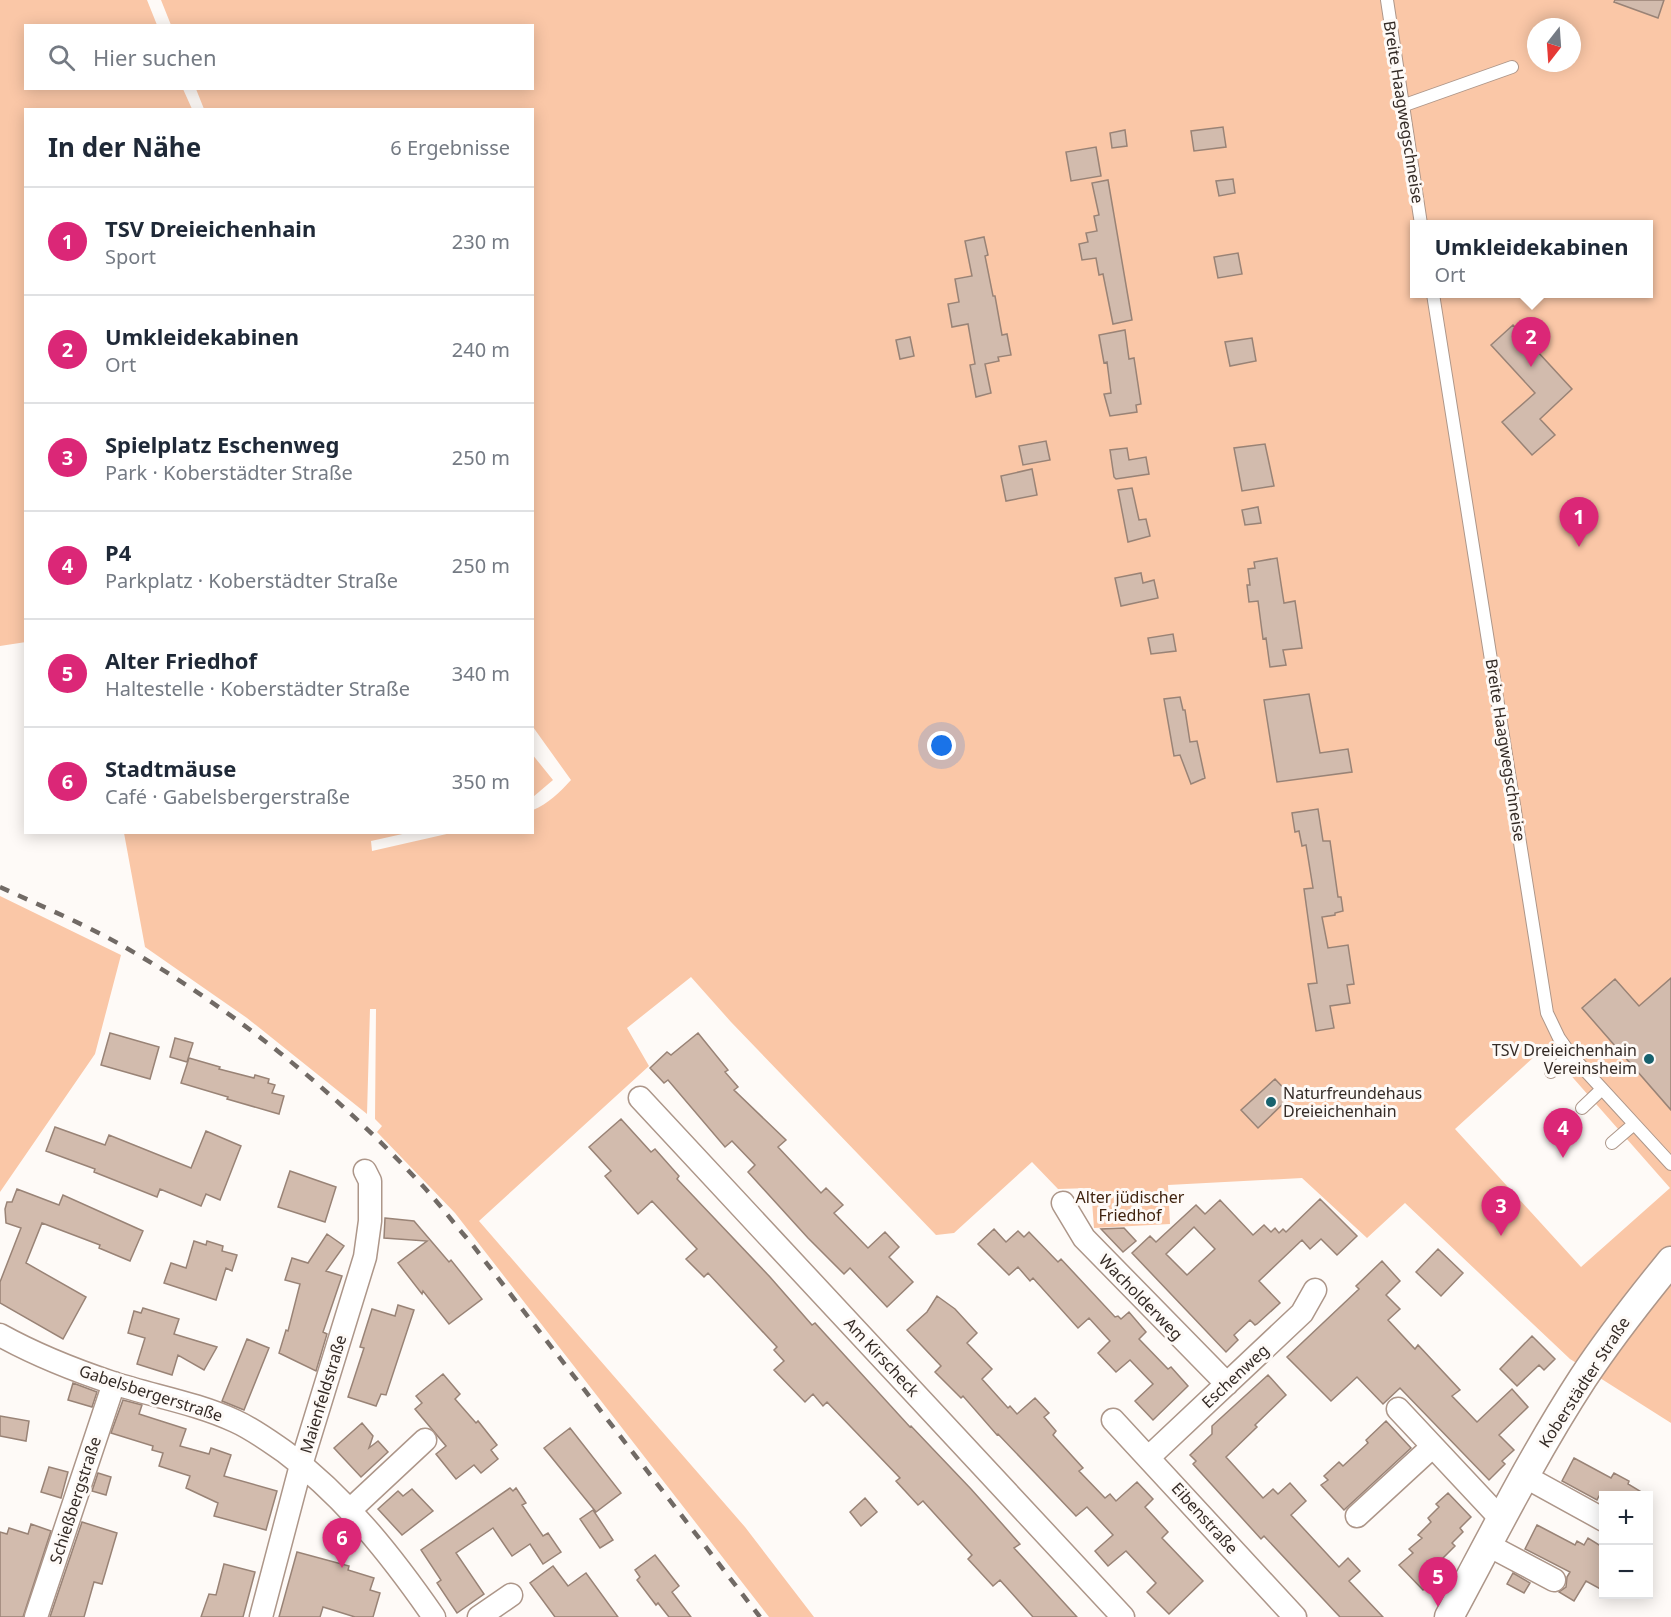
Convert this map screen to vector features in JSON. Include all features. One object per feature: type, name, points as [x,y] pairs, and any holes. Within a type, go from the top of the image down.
[{"type":"street","name":"Am Kirscheck","points":[[640,1098],[1123,1617]]},
{"type":"street","name":"Maienfeldstraße","points":[[261,1617],[301,1465],[365,1257],[370,1221],[370,1181],[365,1171]]},
{"type":"street","name":"Wacholderweg","points":[[1063,1203],[1084,1238],[1227,1384]]},
{"type":"street","name":"Koberstädter Straße","points":[[1449,1617],[1524,1476],[1584,1377],[1620,1324],[1671,1261]]},
{"type":"street","name":"Eschenweg","points":[[1149,1457],[1302,1313],[1315,1290]]},
{"type":"street","name":"Gabelsbergerstraße","points":[[0,1335],[36,1354],[114,1383],[201,1408],[234,1420],[259,1433],[301,1465],[350,1510],[389,1554],[434,1617]]},
{"type":"street","name":"Schießbergstraße","points":[[36,1617],[114,1383]]},
{"type":"street","points":[[1398,1409],[1501,1519]]},
{"type":"street","name":"Eibenstraße","points":[[1113,1420],[1295,1617]]},
{"type":"street","points":[[350,1510],[425,1440]]},
{"type":"street","points":[[1357,1516],[1432,1447]]},
{"type":"street","points":[[1524,1476],[1599,1517]]},
{"type":"street","points":[[1488,1545],[1554,1580]]},
{"type":"street","points":[[479,1617],[512,1595]]},
{"type":"lane","name":"Breite Haagwegschneise","points":[[1387,0],[1420,220]]},
{"type":"lane","points":[[1402,106],[1512,67]]},
{"type":"lane","name":"Breite Haagwegschneise","points":[[1433,298],[1547,1013],[1559,1038],[1571,1054],[1671,1164]]},
{"type":"lane","points":[[1551,1072],[1571,1054]]},
{"type":"lane","points":[[1582,1108],[1602,1089]]},
{"type":"lane","points":[[1612,1143],[1634,1124]]},
{"type":"green space","points":[[0,0],[147,0],[157,24],[24,24],[24,90],[183,90],[192,108],[24,108],[24,642],[0,646]]},
{"type":"green space","name":"Alter jüdischer Friedhof","points":[[161,0],[1671,0],[1671,1423],[1570,1359],[1405,1203],[1367,1238],[1302,1178],[1168,1185],[1170,1224],[1094,1228],[1091,1188],[1058,1189],[1032,1162],[954,1233],[936,1235],[731,1022],[691,977],[627,1028],[649,1066],[479,1221],[745,1527],[814,1617],[769,1617],[455,1213],[377,1132],[382,1126],[375,1119],[376,1009],[370,1009],[367,1114],[247,1018],[145,947],[124,834],[402,834],[371,841],[372,851],[447,834],[534,834],[534,809],[549,801],[571,780],[534,728],[534,108],[204,108],[196,90],[534,90],[534,24],[171,24]],"holes":[[[1547,1045],[1670,1188],[1581,1267],[1455,1129]]]},
{"type":"green space","points":[[534,756],[553,780],[534,796]]},
{"type":"green space","points":[[0,896],[121,955],[95,1054],[0,1192]]},
{"type":"building","points":[[1615,0],[1664,0],[1658,18],[1614,2]]},
{"type":"building","points":[[1223,127],[1226,147],[1194,151],[1191,131]]},
{"type":"building","points":[[1125,130],[1127,146],[1112,148],[1110,133]]},
{"type":"building","points":[[1096,147],[1101,176],[1071,181],[1066,152]]},
{"type":"building","points":[[1233,179],[1235,193],[1219,196],[1216,181]]},
{"type":"building","points":[[1108,180],[1132,320],[1113,324],[1103,274],[1099,275],[1096,258],[1082,260],[1079,244],[1088,242],[1086,233],[1097,231],[1094,216],[1099,215],[1092,183]]},
{"type":"building","points":[[984,237],[988,255],[985,256],[993,296],[995,296],[1002,335],[1007,334],[1011,355],[998,357],[999,361],[985,364],[991,393],[976,397],[970,365],[975,364],[968,324],[952,327],[948,304],[959,302],[955,279],[972,276],[965,241]]},
{"type":"building","points":[[1238,253],[1242,274],[1218,278],[1214,257]]},
{"type":"building","points":[[1513,325],[1572,389],[1540,419],[1555,435],[1532,455],[1502,422],[1535,393],[1491,345]]},
{"type":"building","points":[[1125,330],[1129,359],[1134,358],[1141,404],[1136,405],[1137,412],[1110,416],[1104,394],[1111,393],[1107,362],[1104,363],[1099,335]]},
{"type":"building","points":[[910,337],[914,356],[900,359],[896,340]]},
{"type":"building","points":[[1252,338],[1256,361],[1230,366],[1225,342]]},
{"type":"building","points":[[1046,441],[1050,460],[1023,465],[1019,446]]},
{"type":"building","points":[[1265,444],[1274,486],[1242,491],[1234,448]]},
{"type":"building","points":[[1127,448],[1129,460],[1146,457],[1149,474],[1116,479],[1114,477],[1110,450]]},
{"type":"building","points":[[1032,469],[1037,495],[1006,501],[1001,476]]},
{"type":"building","points":[[1132,488],[1139,520],[1146,519],[1150,536],[1128,542],[1118,490]]},
{"type":"building","points":[[1258,507],[1261,523],[1245,525],[1242,510]]},
{"type":"building","points":[[1277,558],[1284,603],[1295,601],[1302,648],[1283,650],[1286,665],[1270,667],[1266,638],[1263,639],[1258,601],[1249,602],[1248,569],[1255,568],[1254,562]]},
{"type":"building","points":[[1141,573],[1143,583],[1154,580],[1158,598],[1121,606],[1115,578]]},
{"type":"building","points":[[1173,634],[1176,651],[1151,654],[1148,638]]},
{"type":"building","points":[[1309,694],[1320,753],[1348,749],[1352,772],[1277,782],[1264,700]]},
{"type":"building","points":[[1180,697],[1183,710],[1185,710],[1190,742],[1197,741],[1205,778],[1191,784],[1180,755],[1174,756],[1164,699]]},
{"type":"building","points":[[1318,809],[1323,841],[1330,841],[1338,897],[1341,897],[1343,911],[1322,917],[1328,948],[1348,945],[1354,984],[1347,985],[1350,1003],[1330,1006],[1334,1028],[1316,1031],[1308,984],[1317,983],[1304,889],[1313,888],[1306,845],[1302,846],[1299,831],[1295,832],[1292,813]]},
{"type":"building","name":"TSV Dreieichenhain Vereinsheim","points":[[1671,978],[1671,1110],[1582,1008],[1615,979],[1639,1006]]},
{"type":"building","points":[[110,1033],[159,1047],[150,1079],[101,1065]]},
{"type":"building","points":[[698,1033],[728,1070],[725,1072],[738,1087],[734,1090],[786,1140],[778,1147],[821,1193],[826,1188],[843,1205],[834,1213],[868,1248],[885,1232],[899,1247],[889,1257],[913,1282],[887,1307],[850,1268],[844,1274],[808,1238],[748,1172],[755,1165],[732,1141],[725,1147],[668,1080],[664,1083],[650,1068],[667,1052],[671,1055]]},
{"type":"building","points":[[175,1038],[193,1043],[187,1062],[170,1057]]},
{"type":"building","points":[[189,1058],[220,1067],[219,1069],[254,1078],[255,1075],[269,1079],[268,1083],[275,1085],[272,1093],[284,1096],[279,1114],[181,1083]]},
{"type":"building","points":[[1275,1079],[1291,1096],[1258,1128],[1241,1110]]},
{"type":"building","points":[[621,1119],[651,1152],[655,1149],[679,1176],[677,1179],[812,1325],[815,1323],[910,1427],[971,1489],[1020,1544],[1014,1548],[1077,1617],[1033,1617],[1000,1580],[993,1586],[968,1559],[972,1555],[923,1501],[918,1505],[896,1481],[900,1478],[827,1402],[823,1406],[813,1394],[805,1402],[774,1370],[784,1361],[774,1350],[777,1347],[708,1273],[704,1277],[686,1259],[697,1249],[652,1201],[638,1214],[605,1176],[611,1171],[589,1147]]},
{"type":"building","points":[[55,1127],[105,1145],[109,1135],[191,1168],[206,1131],[241,1146],[220,1200],[206,1194],[201,1206],[160,1189],[157,1197],[94,1172],[95,1169],[46,1151]]},
{"type":"building","points":[[290,1171],[336,1187],[325,1222],[278,1207]]},
{"type":"building","points":[[17,1189],[59,1205],[63,1195],[143,1231],[130,1261],[99,1248],[100,1245],[42,1223],[26,1263],[86,1297],[63,1339],[0,1303],[0,1282],[21,1228],[6,1223],[7,1202],[12,1202]]},
{"type":"building","points":[[1320,1199],[1357,1236],[1337,1255],[1321,1239],[1310,1249],[1302,1240],[1259,1281],[1280,1303],[1257,1324],[1255,1325],[1250,1320],[1234,1335],[1238,1340],[1226,1352],[1132,1253],[1150,1236],[1156,1242],[1196,1205],[1205,1214],[1220,1200],[1253,1235],[1264,1225],[1271,1232],[1275,1228],[1279,1233],[1283,1229],[1286,1232]],"holes":[[[1194,1227],[1215,1249],[1187,1275],[1166,1254]]]},
{"type":"building","points":[[385,1218],[414,1221],[449,1262],[451,1260],[482,1299],[449,1324],[398,1263],[427,1241],[384,1238]]},
{"type":"building","points":[[1124,1228],[1136,1241],[1123,1252],[1101,1229]]},
{"type":"building","points":[[994,1229],[1006,1242],[1018,1231],[1024,1237],[1029,1232],[1058,1262],[1061,1259],[1115,1317],[1118,1316],[1121,1319],[1129,1312],[1146,1332],[1139,1339],[1168,1369],[1171,1367],[1188,1386],[1153,1420],[1135,1401],[1153,1384],[1130,1360],[1116,1372],[1098,1353],[1110,1341],[1089,1318],[1078,1328],[1033,1278],[1030,1281],[1018,1267],[1009,1275],[978,1244]]},
{"type":"building","points":[[327,1234],[344,1246],[326,1271],[342,1276],[323,1332],[327,1334],[316,1371],[279,1353],[286,1330],[288,1331],[300,1284],[285,1280],[292,1258],[308,1263]]},
{"type":"building","points":[[194,1241],[206,1245],[207,1241],[223,1246],[222,1251],[237,1255],[232,1271],[226,1268],[216,1300],[164,1283],[171,1263],[186,1268]]},
{"type":"building","points":[[1438,1249],[1463,1273],[1441,1296],[1416,1272]]},
{"type":"building","points":[[1382,1261],[1400,1281],[1386,1295],[1400,1309],[1388,1320],[1415,1349],[1418,1345],[1460,1390],[1452,1396],[1477,1422],[1512,1389],[1528,1407],[1499,1435],[1514,1450],[1502,1461],[1505,1464],[1489,1480],[1400,1388],[1383,1404],[1357,1377],[1331,1401],[1287,1357],[1359,1289],[1356,1286]]},
{"type":"building","points":[[937,1296],[955,1309],[977,1333],[967,1343],[992,1369],[982,1379],[1008,1408],[1010,1406],[1017,1414],[1035,1398],[1049,1413],[1044,1417],[1056,1431],[1053,1435],[1083,1468],[1079,1471],[1105,1498],[1110,1494],[1116,1501],[1137,1482],[1153,1499],[1145,1507],[1168,1532],[1162,1538],[1203,1581],[1169,1614],[1147,1592],[1156,1583],[1126,1551],[1108,1566],[1095,1551],[1113,1535],[1087,1507],[1076,1516],[997,1435],[963,1396],[961,1398],[935,1372],[941,1366],[907,1330],[927,1312]]},
{"type":"building","points":[[398,1305],[414,1310],[386,1395],[381,1394],[376,1406],[348,1397],[364,1348],[360,1347],[372,1309],[395,1316]]},
{"type":"building","points":[[143,1308],[179,1319],[174,1334],[217,1347],[204,1370],[178,1355],[172,1375],[137,1364],[145,1338],[128,1333],[134,1311],[141,1313]]},
{"type":"building","points":[[1532,1336],[1555,1359],[1544,1370],[1539,1365],[1517,1386],[1500,1369]]},
{"type":"building","points":[[247,1339],[269,1348],[244,1410],[222,1401]]},
{"type":"building","points":[[443,1374],[460,1394],[455,1399],[476,1423],[478,1421],[497,1445],[491,1450],[498,1459],[481,1473],[474,1465],[456,1479],[436,1454],[446,1446],[415,1409],[422,1403],[416,1396]]},
{"type":"building","points":[[1268,1375],[1286,1395],[1226,1457],[1263,1498],[1273,1489],[1278,1494],[1290,1483],[1306,1501],[1291,1515],[1339,1567],[1348,1558],[1360,1571],[1349,1581],[1383,1617],[1340,1617],[1264,1536],[1261,1539],[1193,1464],[1196,1461],[1190,1455],[1212,1434],[1212,1426]]},
{"type":"building","points":[[73,1383],[97,1392],[92,1407],[68,1400]]},
{"type":"building","points":[[123,1400],[142,1405],[139,1414],[186,1429],[180,1446],[209,1454],[211,1448],[231,1455],[224,1476],[277,1491],[266,1530],[214,1516],[218,1503],[186,1488],[190,1476],[159,1466],[163,1453],[152,1450],[153,1446],[111,1433]]},
{"type":"building","points":[[0,1416],[29,1421],[26,1441],[0,1436]]},
{"type":"building","points":[[1386,1421],[1411,1448],[1344,1510],[1321,1485],[1328,1480],[1324,1476],[1339,1462],[1343,1466],[1368,1443],[1366,1440]]},
{"type":"building","points":[[362,1423],[373,1436],[369,1448],[378,1441],[388,1452],[361,1477],[334,1448]]},
{"type":"building","points":[[570,1428],[621,1493],[596,1512],[544,1448]]},
{"type":"building","points":[[1574,1458],[1611,1478],[1614,1473],[1629,1481],[1628,1484],[1640,1491],[1599,1491],[1597,1500],[1562,1481]]},
{"type":"building","points":[[49,1467],[68,1472],[61,1498],[41,1492]]},
{"type":"building","points":[[98,1473],[111,1477],[106,1495],[92,1491]]},
{"type":"building","points":[[510,1488],[513,1491],[516,1488],[526,1503],[522,1505],[543,1536],[548,1533],[561,1552],[543,1564],[530,1544],[512,1556],[493,1528],[456,1553],[484,1594],[457,1613],[437,1583],[441,1580],[421,1550]]},
{"type":"building","points":[[412,1489],[433,1511],[402,1535],[378,1509],[398,1491],[403,1496]]},
{"type":"building","points":[[1448,1493],[1471,1517],[1460,1528],[1463,1532],[1452,1543],[1455,1546],[1442,1559],[1445,1562],[1433,1574],[1436,1578],[1423,1590],[1399,1565],[1413,1553],[1409,1549],[1422,1538],[1418,1535],[1431,1522],[1428,1518],[1439,1507],[1436,1504]]},
{"type":"building","points":[[865,1498],[877,1512],[861,1526],[850,1512]]},
{"type":"building","points":[[593,1510],[613,1540],[600,1548],[580,1519]]},
{"type":"building","points":[[82,1522],[117,1533],[102,1584],[94,1582],[84,1617],[50,1617]]},
{"type":"building","points":[[31,1524],[51,1531],[23,1617],[0,1617],[0,1532],[7,1534],[9,1528],[28,1534]]},
{"type":"building","points":[[1537,1525],[1575,1545],[1577,1541],[1584,1545],[1588,1538],[1599,1545],[1599,1588],[1586,1581],[1574,1601],[1559,1592],[1566,1587],[1570,1572],[1525,1549]]},
{"type":"building","points":[[297,1552],[349,1566],[348,1570],[374,1578],[370,1590],[380,1593],[373,1617],[355,1617],[323,1607],[320,1617],[279,1617]]},
{"type":"building","points":[[655,1555],[679,1586],[672,1592],[691,1617],[669,1617],[658,1603],[656,1605],[637,1580],[640,1577],[635,1570]]},
{"type":"building","points":[[224,1564],[255,1572],[243,1617],[201,1617],[209,1594],[216,1595]]},
{"type":"building","points":[[553,1566],[568,1586],[586,1573],[618,1617],[555,1617],[530,1583]]},
{"type":"building","points":[[1513,1573],[1530,1583],[1524,1593],[1507,1584]]},
{"type":"railway","points":[[0,887],[123,946],[204,997],[318,1084],[388,1149],[471,1243],[760,1617]]},
{"type":"place","name":"Umkleidekabinen","points":[[1531,367]]},
{"type":"place","name":"TSV Dreieichenhain","points":[[1579,547]]},
{"type":"place","name":"TSV Dreieichenhain Vereinsheim","points":[[1649,1059]]},
{"type":"place","name":"Naturfreundehaus Dreieichenhain","points":[[1271,1102]]},
{"type":"place","name":"P4","points":[[1563,1158]]},
{"type":"place","name":"Spielplatz Eschenweg","points":[[1501,1236]]},
{"type":"place","name":"Stadtmäuse","points":[[342,1568]]},
{"type":"place","name":"Alter Friedhof","points":[[1438,1607]]}]
